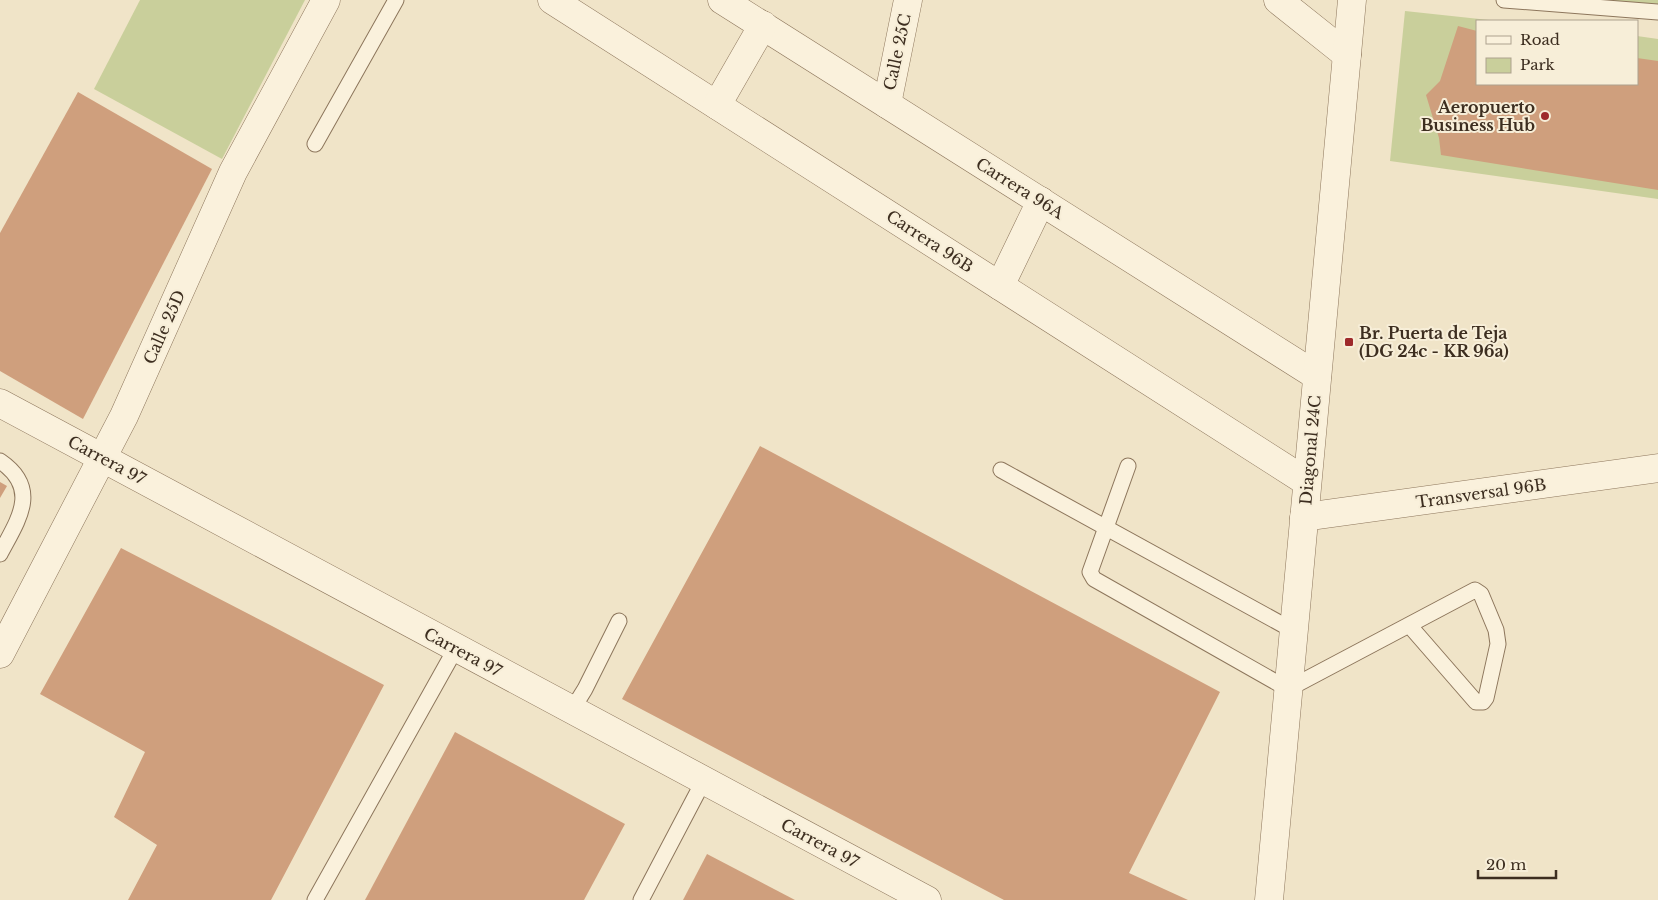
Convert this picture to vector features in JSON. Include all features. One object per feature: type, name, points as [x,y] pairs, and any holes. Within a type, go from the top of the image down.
[{"type":"street","name":"Calle 25D","points":[[0,654],[124,416],[233,172],[326,0]]},
{"type":"street","name":"Carrera 96B","points":[[552,0],[1307,482]]},
{"type":"street","name":"Carrera 96A","points":[[722,0],[1317,376]]},
{"type":"street","name":"Calle 25C","points":[[887,104],[908,0]]},
{"type":"street","points":[[1278,0],[1347,55]]},
{"type":"street","name":"Diagonal 24C","points":[[1269,900],[1352,0]]},
{"type":"street","points":[[717,105],[763,26]]},
{"type":"street","points":[[1000,286],[1041,202]]},
{"type":"street","name":"Carrera 97","points":[[0,403],[927,900]]},
{"type":"street","name":"Transversal 96B","points":[[1304,517],[1658,468]]},
{"type":"lane","points":[[315,144],[396,0]]},
{"type":"lane","points":[[1504,0],[1658,12]]},
{"type":"lane","points":[[0,460],[12,470],[21,482],[24,502],[20,518],[0,554]]},
{"type":"lane","points":[[1128,466],[1090,572],[1094,579],[1288,689],[1474,590],[1481,594],[1496,630],[1498,644],[1486,698],[1483,702],[1476,702],[1409,625]]},
{"type":"lane","points":[[1001,470],[1294,631]]},
{"type":"lane","points":[[572,710],[618,621]]},
{"type":"lane","points":[[315,900],[456,648]]},
{"type":"lane","points":[[640,900],[704,780]]},
{"type":"green space","points":[[140,0],[305,0],[222,159],[94,89]]},
{"type":"green space","points":[[1604,0],[1658,0],[1658,4]]},
{"type":"green space","name":"Aeropuerto Business Hub","points":[[1405,11],[1489,20],[1476,20],[1476,85],[1638,85],[1638,36],[1658,39],[1658,199],[1390,161]]},
{"type":"building","name":"Aeropuerto Business Hub","points":[[1458,26],[1476,31],[1476,85],[1638,85],[1638,58],[1658,61],[1658,190],[1441,155],[1439,138],[1426,95],[1440,81]]},
{"type":"building","points":[[78,92],[212,169],[83,419],[0,371],[0,233]]},
{"type":"building","points":[[760,446],[1220,692],[1129,873],[1188,900],[1004,900],[622,699]]},
{"type":"building","points":[[0,482],[7,486],[0,498]]},
{"type":"building","points":[[121,548],[384,685],[271,900],[128,900],[157,845],[114,817],[145,752],[40,694]]},
{"type":"building","points":[[455,732],[625,824],[584,900],[365,900]]},
{"type":"building","points":[[707,854],[795,900],[683,900]]},
{"type":"place","name":"Aeropuerto Business Hub","points":[[1545,116]]},
{"type":"place","name":"Br. Puerta de Teja (DG 24c - KR 96a)","points":[[1349,342]]}]
